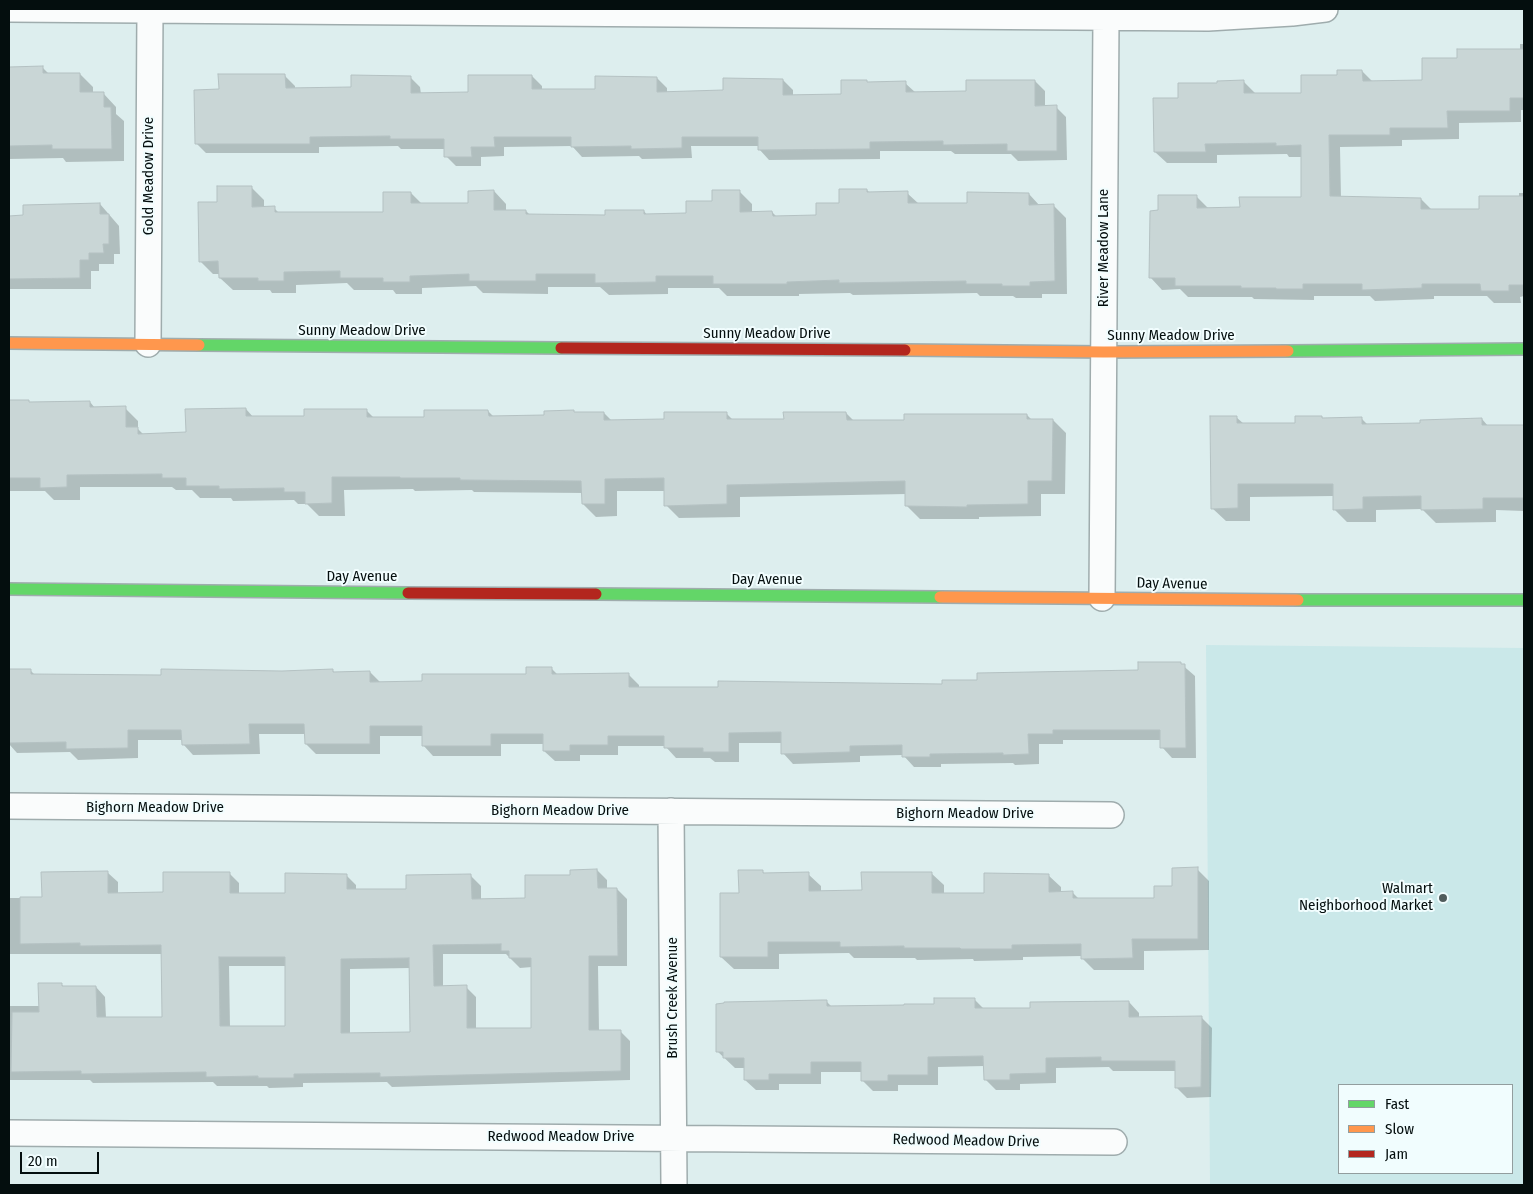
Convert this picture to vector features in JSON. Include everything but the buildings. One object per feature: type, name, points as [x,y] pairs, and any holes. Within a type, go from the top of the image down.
[{"type":"street","points":[[9,9],[1208,18],[1325,9]]},
{"type":"street","name":"Gold Meadow Drive","points":[[148,344],[150,10]]},
{"type":"street","name":"River Meadow Lane","points":[[1102,598],[1106,18]]},
{"type":"street","name":"Sunny Meadow Drive","points":[[9,343],[1104,352],[1524,348]]},
{"type":"street","name":"Day Avenue","points":[[9,589],[1262,600],[1524,600]]},
{"type":"street","name":"Bighorn Meadow Drive","points":[[9,806],[1112,815]]},
{"type":"street","name":"Brush Creek Avenue","points":[[671,812],[674,1185]]},
{"type":"street","name":"Redwood Meadow Drive","points":[[9,1133],[1114,1142]]},
{"type":"shaded area","points":[[1206,645],[1524,648],[1524,1185],[1210,1185]]},
{"type":"traffic: fast","points":[[199,345],[561,348]]},
{"type":"traffic: fast","points":[[1288,351],[1524,349]]},
{"type":"traffic: fast","points":[[9,589],[408,593]]},
{"type":"traffic: fast","points":[[596,594],[940,597]]},
{"type":"traffic: fast","points":[[1298,600],[1524,600]]},
{"type":"traffic: slow","points":[[9,343],[199,345]]},
{"type":"traffic: slow","points":[[905,350],[1288,351]]},
{"type":"traffic: slow","points":[[940,597],[1298,600]]},
{"type":"traffic: jam","points":[[561,348],[905,350]]},
{"type":"traffic: jam","points":[[408,593],[596,594]]},
{"type":"place","name":"Walmart Neighborhood Market","points":[[1443,898]]}]
